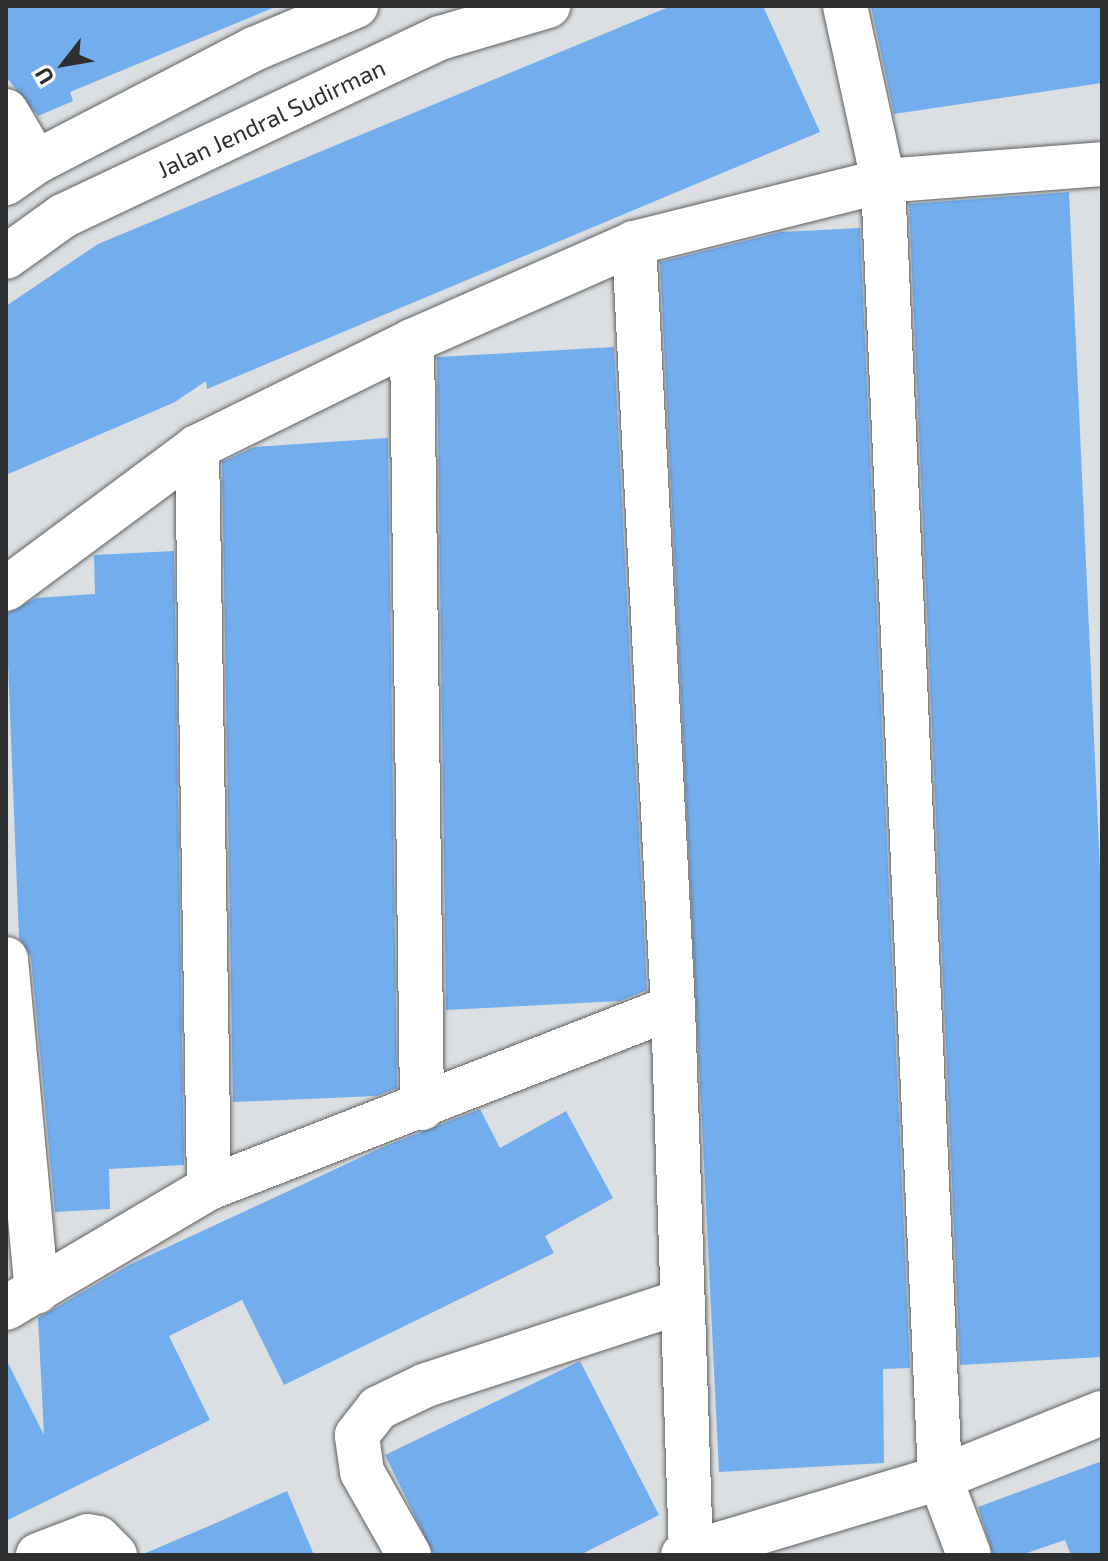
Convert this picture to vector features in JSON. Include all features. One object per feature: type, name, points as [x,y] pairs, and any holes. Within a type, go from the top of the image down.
[{"type":"street","points":[[6,111],[21,173],[254,49],[356,6]]},
{"type":"street","name":"Jalan Jendral Sudirman","points":[[6,257],[63,216],[440,38],[548,6]]},
{"type":"street","points":[[845,6],[883,181],[940,1478],[969,1555]]},
{"type":"street","points":[[6,589],[197,447],[412,341],[634,243],[883,181],[1102,164]]},
{"type":"street","points":[[634,243],[673,1007],[683,1301],[687,1553],[940,1478],[1102,1413]]},
{"type":"street","points":[[412,341],[422,1108]]},
{"type":"street","points":[[197,447],[209,1188]]},
{"type":"street","points":[[6,959],[21,1300]]},
{"type":"street","points":[[21,1300],[209,1188],[422,1108],[673,1007]]},
{"type":"street","points":[[6,1252],[21,1300]]},
{"type":"street","points":[[409,1555],[362,1472],[357,1435],[378,1408],[426,1385],[683,1301]]},
{"type":"street","points":[[38,1555],[88,1536],[98,1538],[115,1555]]},
{"type":"building","points":[[6,6],[275,7],[70,92],[73,101],[38,116],[6,77]]},
{"type":"building","points":[[671,6],[763,6],[820,132],[207,389],[206,381],[175,402],[6,475],[6,306],[98,244]]},
{"type":"building","points":[[871,6],[1102,6],[1102,83],[894,114]]},
{"type":"building","points":[[1069,192],[1102,913],[1102,1357],[960,1365],[909,204]]},
{"type":"building","points":[[860,228],[910,1368],[883,1369],[884,1463],[719,1472],[660,262],[781,232]]},
{"type":"building","points":[[614,347],[647,990],[620,1001],[446,1010],[437,357]]},
{"type":"building","points":[[388,438],[397,1088],[377,1096],[233,1102],[222,462],[254,447]]},
{"type":"building","points":[[174,551],[184,1165],[109,1169],[110,1209],[55,1212],[31,957],[19,938],[6,614],[36,598],[95,594],[94,555]]},
{"type":"building","points":[[480,1109],[500,1148],[566,1111],[613,1198],[545,1236],[554,1253],[284,1385],[242,1300],[169,1336],[210,1420],[6,1521],[6,1359],[44,1435],[38,1318],[129,1265],[383,1147]]},
{"type":"building","points":[[580,1361],[659,1515],[580,1555],[434,1555],[385,1455]]},
{"type":"building","points":[[1102,1461],[1102,1555],[1071,1555],[1065,1540],[1021,1555],[993,1555],[978,1507]]},
{"type":"building","points":[[287,1491],[314,1555],[141,1555],[216,1523]]}]
